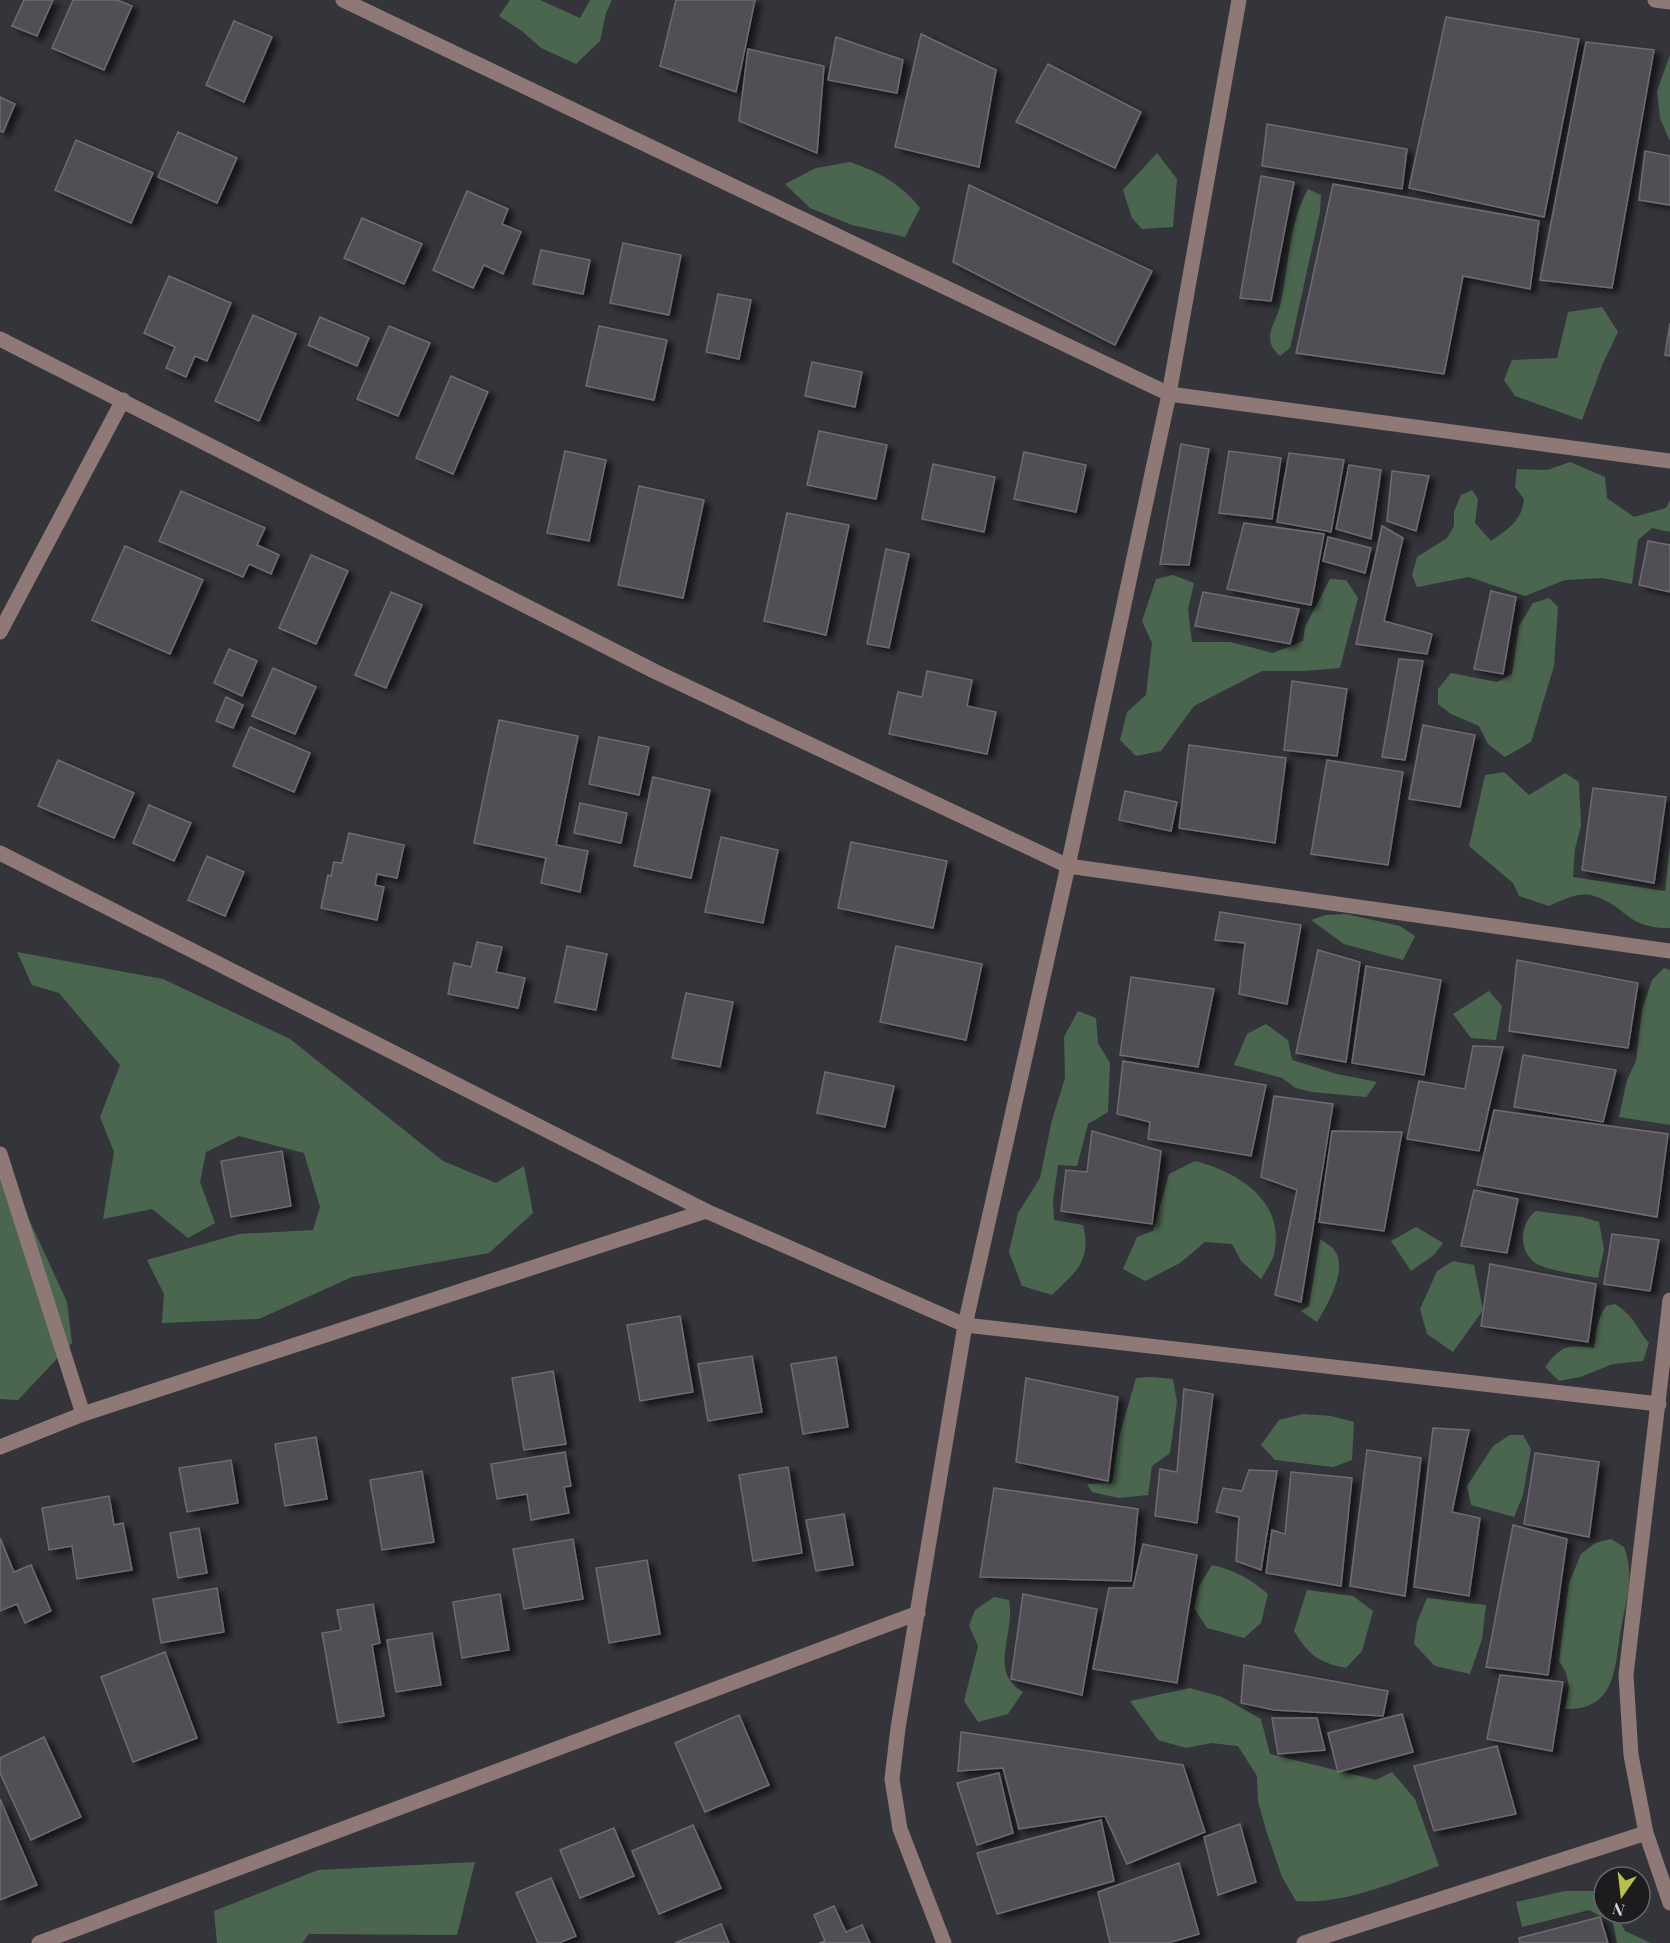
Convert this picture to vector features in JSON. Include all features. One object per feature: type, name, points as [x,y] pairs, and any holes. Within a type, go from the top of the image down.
[{"type":"street","points":[[343,0],[1169,394],[1670,461]]},
{"type":"street","points":[[944,1943],[900,1829],[892,1779],[898,1728],[965,1325],[1068,866],[1169,394],[1239,0]]},
{"type":"street","points":[[1655,0],[1670,2]]},
{"type":"street","points":[[0,339],[656,672],[1068,866],[1670,951]]},
{"type":"street","points":[[0,632],[123,400]]},
{"type":"street","points":[[0,853],[706,1211],[965,1325],[1659,1404]]},
{"type":"street","points":[[0,1154],[83,1414]]},
{"type":"street","points":[[0,1448],[83,1414],[706,1211]]},
{"type":"street","points":[[1670,1300],[1626,1675],[1632,1755],[1646,1833],[1670,1903]]},
{"type":"street","points":[[39,1943],[918,1613]]},
{"type":"street","points":[[1304,1943],[1646,1833]]},
{"type":"green space","points":[[510,0],[540,0],[580,18],[590,0],[612,0],[606,13],[600,41],[576,64],[541,48],[522,31],[499,16]]},
{"type":"green space","points":[[1670,55],[1670,141],[1660,118],[1657,91]]},
{"type":"green space","points":[[1157,153],[1177,179],[1173,227],[1142,229],[1132,218],[1123,190]]},
{"type":"green space","points":[[850,162],[889,180],[905,192],[920,208],[905,237],[852,225],[810,208],[785,184],[816,168]]},
{"type":"green space","points":[[1308,189],[1321,195],[1320,212],[1290,348],[1280,356],[1274,350],[1270,333],[1280,306],[1296,217]]},
{"type":"green space","points":[[1602,307],[1618,332],[1603,363],[1582,420],[1515,396],[1504,380],[1512,360],[1557,358],[1568,312]]},
{"type":"green space","points":[[1570,462],[1605,477],[1607,498],[1634,517],[1666,508],[1670,500],[1670,532],[1652,528],[1638,540],[1632,584],[1602,578],[1565,580],[1525,596],[1469,577],[1417,587],[1412,575],[1417,557],[1447,538],[1454,526],[1454,512],[1461,495],[1472,490],[1478,499],[1475,523],[1491,541],[1513,524],[1523,507],[1524,499],[1515,487],[1517,469],[1547,470]]},
{"type":"green space","points":[[1173,575],[1194,583],[1188,610],[1192,642],[1230,642],[1273,653],[1303,641],[1305,627],[1330,579],[1346,580],[1358,598],[1340,668],[1262,671],[1194,706],[1161,751],[1136,756],[1120,740],[1127,712],[1146,695],[1152,643],[1142,621],[1156,579]]},
{"type":"green space","points":[[1549,598],[1558,607],[1554,666],[1531,742],[1505,757],[1488,744],[1479,726],[1451,714],[1438,704],[1438,689],[1451,673],[1497,682],[1512,674],[1519,626],[1533,603]]},
{"type":"green space","points":[[1504,772],[1529,795],[1565,773],[1579,782],[1581,826],[1575,849],[1573,877],[1665,891],[1670,846],[1670,928],[1644,925],[1605,900],[1594,896],[1571,897],[1549,906],[1519,896],[1513,883],[1469,846],[1485,775]]},
{"type":"green space","points":[[1346,914],[1400,926],[1415,936],[1403,960],[1344,944],[1311,920],[1326,915]]},
{"type":"green space","points":[[17,952],[163,979],[290,1039],[443,1161],[496,1183],[524,1166],[533,1213],[489,1253],[352,1277],[259,1319],[162,1323],[164,1294],[147,1260],[239,1234],[313,1230],[320,1207],[304,1153],[239,1136],[206,1152],[200,1182],[215,1223],[188,1238],[152,1209],[103,1219],[114,1152],[100,1117],[120,1065],[59,993],[32,985]]},
{"type":"green space","points":[[1664,968],[1670,970],[1670,1125],[1619,1117],[1627,1080],[1636,1061],[1642,1010],[1652,980]]},
{"type":"green space","points":[[1489,991],[1502,1006],[1496,1040],[1471,1038],[1453,1014]]},
{"type":"green space","points":[[1078,1011],[1096,1018],[1098,1043],[1110,1063],[1108,1112],[1088,1124],[1077,1166],[1058,1165],[1053,1201],[1054,1220],[1083,1225],[1085,1247],[1075,1272],[1052,1295],[1022,1286],[1009,1252],[1018,1213],[1040,1178],[1052,1120],[1065,1078],[1064,1037]]},
{"type":"green space","points":[[1266,1024],[1288,1040],[1292,1060],[1337,1074],[1377,1082],[1366,1097],[1312,1092],[1296,1088],[1282,1078],[1234,1065],[1247,1034]]},
{"type":"green space","points":[[0,1156],[67,1302],[72,1343],[18,1400],[0,1399]]},
{"type":"green space","points":[[1195,1161],[1242,1181],[1266,1204],[1273,1219],[1276,1235],[1273,1257],[1261,1279],[1241,1261],[1232,1244],[1205,1242],[1180,1263],[1145,1281],[1123,1269],[1137,1237],[1153,1231],[1169,1174]]},
{"type":"green space","points":[[1536,1211],[1582,1217],[1599,1222],[1604,1249],[1598,1278],[1550,1269],[1531,1259],[1526,1252],[1523,1237],[1527,1222]]},
{"type":"green space","points":[[1416,1227],[1443,1243],[1434,1255],[1411,1271],[1391,1241]]},
{"type":"green space","points":[[1320,1239],[1335,1251],[1339,1268],[1335,1288],[1317,1322],[1301,1311],[1309,1306]]},
{"type":"green space","points":[[1453,1261],[1474,1265],[1483,1310],[1453,1352],[1427,1334],[1420,1309],[1437,1271]]},
{"type":"green space","points":[[1615,1304],[1631,1318],[1649,1343],[1643,1361],[1613,1364],[1580,1377],[1559,1381],[1545,1367],[1556,1354],[1566,1348],[1594,1348],[1597,1326],[1603,1311],[1606,1306]]},
{"type":"green space","points":[[1136,1378],[1173,1379],[1177,1402],[1170,1453],[1152,1466],[1148,1495],[1119,1498],[1092,1492],[1087,1484],[1112,1483],[1119,1437]]},
{"type":"green space","points":[[1303,1414],[1331,1416],[1354,1422],[1352,1460],[1333,1467],[1275,1460],[1261,1445],[1279,1420]]},
{"type":"green space","points":[[1510,1435],[1523,1435],[1531,1449],[1523,1495],[1514,1517],[1471,1505],[1467,1486],[1493,1446]]},
{"type":"green space","points":[[1611,1539],[1624,1547],[1629,1568],[1627,1598],[1614,1672],[1604,1694],[1595,1702],[1582,1707],[1565,1709],[1569,1687],[1566,1672],[1559,1661],[1569,1583],[1581,1554],[1595,1543]]},
{"type":"green space","points":[[1212,1565],[1242,1576],[1268,1594],[1261,1623],[1244,1638],[1207,1628],[1194,1608],[1199,1586]]},
{"type":"green space","points":[[1307,1590],[1353,1596],[1373,1611],[1362,1651],[1346,1668],[1321,1660],[1309,1652],[1294,1631]]},
{"type":"green space","points":[[994,1597],[1009,1600],[1010,1613],[1005,1663],[1012,1683],[1023,1692],[1008,1714],[978,1722],[964,1701],[978,1646],[969,1626],[975,1610]]},
{"type":"green space","points":[[1427,1598],[1486,1605],[1482,1639],[1470,1674],[1435,1666],[1414,1644],[1417,1622]]},
{"type":"green space","points":[[1190,1688],[1222,1697],[1261,1719],[1270,1754],[1376,1780],[1392,1772],[1415,1799],[1439,1866],[1351,1896],[1296,1901],[1282,1877],[1266,1830],[1258,1801],[1257,1776],[1238,1746],[1211,1743],[1186,1748],[1158,1740],[1130,1701]]},
{"type":"green space","points":[[475,1862],[457,1935],[309,1934],[302,1943],[217,1943],[214,1911],[318,1870]]},
{"type":"green space","points":[[1565,1891],[1592,1891],[1592,1912],[1589,1910],[1522,1927],[1516,1902]]},
{"type":"green space","points":[[1613,1925],[1622,1925],[1625,1931],[1651,1943],[1617,1943]]},
{"type":"building","points":[[24,0],[53,0],[37,36],[12,26]]},
{"type":"building","points":[[73,0],[117,0],[132,6],[104,70],[52,48]]},
{"type":"building","points":[[676,0],[755,0],[736,92],[660,66]]},
{"type":"building","points":[[1446,17],[1579,39],[1544,217],[1409,188]]},
{"type":"building","points":[[234,21],[272,37],[244,102],[206,85]]},
{"type":"building","points":[[921,34],[996,70],[979,167],[895,147]]},
{"type":"building","points":[[836,37],[903,60],[897,93],[828,80]]},
{"type":"building","points":[[1586,42],[1654,50],[1612,288],[1540,280]]},
{"type":"building","points":[[748,49],[824,66],[817,153],[739,121]]},
{"type":"building","points":[[1048,64],[1141,112],[1115,168],[1016,122]]},
{"type":"building","points":[[0,97],[15,104],[3,132],[0,131]]},
{"type":"building","points":[[1267,124],[1407,149],[1402,189],[1262,166]]},
{"type":"building","points":[[178,132],[237,158],[217,203],[158,177]]},
{"type":"building","points":[[76,140],[153,173],[131,223],[55,190]]},
{"type":"building","points":[[1645,151],[1670,156],[1670,205],[1639,200]]},
{"type":"building","points":[[1261,176],[1294,182],[1271,301],[1240,298]]},
{"type":"building","points":[[1333,184],[1539,221],[1530,289],[1463,276],[1444,374],[1296,353]]},
{"type":"building","points":[[969,185],[1152,271],[1115,345],[953,262]]},
{"type":"building","points":[[467,191],[508,209],[502,224],[521,232],[503,274],[484,265],[473,288],[433,270]]},
{"type":"building","points":[[362,218],[422,244],[404,284],[344,258]]},
{"type":"building","points":[[623,243],[681,255],[669,315],[610,303]]},
{"type":"building","points":[[541,250],[590,260],[583,294],[533,284]]},
{"type":"building","points":[[169,276],[231,303],[207,361],[195,356],[186,377],[166,368],[175,347],[144,333]]},
{"type":"building","points":[[718,294],[751,300],[739,359],[706,352]]},
{"type":"building","points":[[253,315],[296,334],[259,421],[215,401]]},
{"type":"building","points":[[320,317],[369,338],[357,366],[308,345]]},
{"type":"building","points":[[1670,323],[1670,356],[1665,355]]},
{"type":"building","points":[[389,326],[430,343],[398,416],[357,399]]},
{"type":"building","points":[[599,326],[667,340],[654,400],[586,386]]},
{"type":"building","points":[[812,362],[862,372],[855,407],[805,396]]},
{"type":"building","points":[[451,376],[488,392],[453,474],[416,458]]},
{"type":"building","points":[[819,431],[887,445],[876,499],[807,485]]},
{"type":"building","points":[[1181,444],[1209,449],[1189,565],[1160,564]]},
{"type":"building","points":[[565,451],[606,460],[589,541],[547,533]]},
{"type":"building","points":[[1229,451],[1281,458],[1272,519],[1219,513]]},
{"type":"building","points":[[1024,452],[1086,465],[1076,512],[1014,499]]},
{"type":"building","points":[[1289,453],[1344,460],[1331,532],[1277,522]]},
{"type":"building","points":[[933,464],[995,477],[984,532],[922,519]]},
{"type":"building","points":[[1349,465],[1381,470],[1371,539],[1336,529]]},
{"type":"building","points":[[1392,471],[1429,476],[1416,531],[1387,521]]},
{"type":"building","points":[[639,486],[704,500],[683,598],[618,585]]},
{"type":"building","points":[[181,491],[265,528],[257,545],[279,555],[271,574],[249,564],[243,577],[159,541]]},
{"type":"building","points":[[787,513],[849,525],[826,635],[764,621]]},
{"type":"building","points":[[1244,523],[1324,534],[1311,605],[1227,589]]},
{"type":"building","points":[[1382,526],[1403,538],[1384,621],[1432,634],[1427,654],[1356,644]]},
{"type":"building","points":[[1328,537],[1371,548],[1365,573],[1323,561]]},
{"type":"building","points":[[1648,541],[1670,545],[1670,592],[1639,585]]},
{"type":"building","points":[[125,546],[203,580],[170,654],[92,620]]},
{"type":"building","points":[[886,549],[909,554],[889,648],[867,644]]},
{"type":"building","points":[[311,555],[348,571],[316,644],[279,628]]},
{"type":"building","points":[[1491,591],[1516,597],[1503,674],[1474,669]]},
{"type":"building","points":[[391,592],[422,605],[386,688],[355,675]]},
{"type":"building","points":[[1203,592],[1299,609],[1290,644],[1195,626]]},
{"type":"building","points":[[229,649],[257,661],[242,696],[214,683]]},
{"type":"building","points":[[1399,659],[1423,661],[1405,760],[1382,757]]},
{"type":"building","points":[[273,668],[316,687],[295,734],[252,716]]},
{"type":"building","points":[[927,671],[972,680],[967,706],[996,712],[987,754],[889,734],[898,692],[922,697]]},
{"type":"building","points":[[1292,681],[1347,689],[1337,756],[1284,750]]},
{"type":"building","points":[[226,697],[243,705],[233,728],[216,721]]},
{"type":"building","points":[[499,720],[578,736],[556,845],[588,851],[580,892],[541,883],[546,858],[474,843]]},
{"type":"building","points":[[1423,725],[1475,735],[1460,807],[1409,799]]},
{"type":"building","points":[[250,727],[310,753],[294,792],[233,766]]},
{"type":"building","points":[[599,737],[649,747],[639,795],[589,784]]},
{"type":"building","points":[[1189,745],[1286,758],[1275,843],[1179,828]]},
{"type":"building","points":[[58,760],[134,793],[114,838],[38,806]]},
{"type":"building","points":[[1327,760],[1403,772],[1388,865],[1311,854]]},
{"type":"building","points":[[653,777],[710,790],[691,878],[634,866]]},
{"type":"building","points":[[1593,788],[1666,797],[1654,883],[1582,870]]},
{"type":"building","points":[[1125,791],[1177,802],[1171,831],[1119,820]]},
{"type":"building","points":[[580,803],[627,813],[621,843],[574,833]]},
{"type":"building","points":[[149,805],[191,823],[174,861],[133,843]]},
{"type":"building","points":[[349,833],[404,845],[397,878],[377,874],[375,885],[384,887],[377,920],[321,908],[328,875],[331,876],[334,862],[342,863]]},
{"type":"building","points":[[721,837],[778,850],[763,923],[705,912]]},
{"type":"building","points":[[851,842],[947,861],[933,928],[838,908]]},
{"type":"building","points":[[207,856],[244,872],[225,916],[188,900]]},
{"type":"building","points":[[1220,912],[1301,925],[1287,1004],[1239,994],[1245,943],[1215,940]]},
{"type":"building","points":[[477,942],[502,947],[496,972],[525,978],[518,1008],[448,994],[454,963],[471,967]]},
{"type":"building","points":[[567,946],[607,954],[596,1010],[555,1002]]},
{"type":"building","points":[[896,946],[982,964],[966,1040],[880,1022]]},
{"type":"building","points":[[1318,950],[1360,962],[1346,1062],[1296,1053]]},
{"type":"building","points":[[1517,960],[1638,983],[1628,1048],[1509,1031]]},
{"type":"building","points":[[1366,966],[1441,980],[1424,1075],[1352,1063]]},
{"type":"building","points":[[1131,977],[1214,989],[1198,1067],[1120,1055]]},
{"type":"building","points":[[686,993],[733,1002],[720,1067],[672,1058]]},
{"type":"building","points":[[1473,1046],[1503,1047],[1479,1151],[1407,1139],[1419,1081],[1465,1089]]},
{"type":"building","points":[[1523,1055],[1616,1070],[1603,1122],[1514,1107]]},
{"type":"building","points":[[1123,1061],[1266,1085],[1251,1156],[1148,1139],[1150,1122],[1117,1114]]},
{"type":"building","points":[[825,1072],[894,1086],[885,1127],[817,1113]]},
{"type":"building","points":[[1274,1096],[1333,1104],[1301,1302],[1275,1295],[1297,1190],[1261,1177]]},
{"type":"building","points":[[1494,1110],[1668,1134],[1657,1217],[1477,1185]]},
{"type":"building","points":[[1092,1131],[1161,1151],[1152,1224],[1061,1211],[1066,1170],[1087,1172]]},
{"type":"building","points":[[1332,1131],[1402,1132],[1384,1231],[1319,1222]]},
{"type":"building","points":[[282,1151],[291,1206],[231,1217],[221,1161]]},
{"type":"building","points":[[1474,1190],[1518,1199],[1507,1253],[1461,1246]]},
{"type":"building","points":[[1612,1234],[1659,1240],[1650,1291],[1604,1284]]},
{"type":"building","points":[[1490,1264],[1596,1284],[1588,1342],[1481,1326]]},
{"type":"building","points":[[680,1316],[693,1392],[640,1401],[627,1325]]},
{"type":"building","points":[[752,1356],[762,1412],[708,1421],[698,1364]]},
{"type":"building","points":[[836,1357],[848,1427],[803,1434],[791,1364]]},
{"type":"building","points":[[553,1371],[566,1444],[524,1450],[512,1378]]},
{"type":"building","points":[[1026,1378],[1118,1397],[1108,1481],[1016,1462]]},
{"type":"building","points":[[1184,1389],[1213,1394],[1197,1523],[1155,1516],[1160,1469],[1177,1472]]},
{"type":"building","points":[[1433,1428],[1469,1430],[1452,1512],[1480,1518],[1469,1596],[1414,1587]]},
{"type":"building","points":[[316,1437],[327,1499],[285,1506],[275,1444]]},
{"type":"building","points":[[1367,1450],[1421,1458],[1405,1596],[1350,1586]]},
{"type":"building","points":[[565,1452],[571,1486],[564,1487],[569,1513],[531,1520],[527,1494],[497,1499],[491,1464]]},
{"type":"building","points":[[1535,1453],[1599,1462],[1589,1537],[1524,1524]]},
{"type":"building","points":[[231,1460],[238,1503],[187,1512],[179,1468]]},
{"type":"building","points":[[788,1467],[802,1553],[753,1561],[739,1475]]},
{"type":"building","points":[[1249,1470],[1277,1471],[1261,1570],[1236,1561],[1239,1517],[1216,1512],[1223,1488],[1242,1491]]},
{"type":"building","points":[[422,1471],[434,1542],[382,1550],[370,1480]]},
{"type":"building","points":[[1291,1472],[1352,1478],[1341,1586],[1266,1573],[1272,1530],[1285,1534]]},
{"type":"building","points":[[994,1488],[1138,1509],[1131,1581],[980,1577]]},
{"type":"building","points":[[109,1496],[114,1525],[123,1523],[132,1570],[77,1579],[72,1546],[49,1550],[42,1508]]},
{"type":"building","points":[[844,1514],[853,1565],[816,1571],[806,1520]]},
{"type":"building","points":[[1513,1525],[1567,1539],[1548,1675],[1486,1667]]},
{"type":"building","points":[[199,1528],[207,1573],[178,1578],[170,1533]]},
{"type":"building","points":[[0,1538],[14,1572],[31,1565],[51,1611],[25,1623],[17,1604],[0,1611]]},
{"type":"building","points":[[573,1539],[583,1599],[524,1609],[513,1549]]},
{"type":"building","points":[[1143,1544],[1197,1555],[1177,1683],[1093,1669],[1109,1588],[1133,1588]]},
{"type":"building","points":[[647,1560],[660,1634],[609,1643],[596,1568]]},
{"type":"building","points":[[217,1588],[224,1632],[161,1643],[153,1599]]},
{"type":"building","points":[[500,1594],[509,1650],[462,1658],[453,1602]]},
{"type":"building","points":[[1023,1594],[1097,1609],[1082,1695],[1011,1679]]},
{"type":"building","points":[[373,1604],[380,1643],[372,1645],[384,1716],[338,1723],[322,1633],[341,1630],[337,1610]]},
{"type":"building","points":[[432,1633],[441,1685],[396,1692],[387,1640]]},
{"type":"building","points":[[165,1652],[197,1738],[133,1762],[101,1677]]},
{"type":"building","points":[[1244,1665],[1388,1691],[1383,1716],[1274,1710],[1241,1703]]},
{"type":"building","points":[[1500,1675],[1563,1682],[1552,1751],[1487,1739]]},
{"type":"building","points":[[1402,1714],[1413,1752],[1338,1772],[1328,1733]]},
{"type":"building","points":[[739,1715],[769,1785],[705,1812],[675,1743]]},
{"type":"building","points":[[1272,1718],[1317,1718],[1325,1750],[1278,1754]]},
{"type":"building","points":[[961,1732],[1183,1765],[1205,1832],[1127,1864],[1105,1816],[1019,1829],[1003,1768],[958,1771]]},
{"type":"building","points":[[44,1737],[81,1817],[31,1840],[0,1773],[0,1758]]},
{"type":"building","points":[[1497,1746],[1516,1814],[1434,1831],[1414,1766]]},
{"type":"building","points":[[999,1773],[1013,1833],[977,1845],[957,1783]]},
{"type":"building","points":[[0,1799],[37,1885],[0,1900]]},
{"type":"building","points":[[1101,1820],[1114,1881],[997,1914],[977,1853]]},
{"type":"building","points":[[1240,1824],[1256,1882],[1218,1895],[1204,1837]]},
{"type":"building","points":[[693,1825],[721,1888],[659,1914],[632,1851]]},
{"type":"building","points":[[614,1828],[634,1876],[580,1898],[560,1850]]},
{"type":"building","points":[[1179,1863],[1199,1934],[1168,1943],[1110,1943],[1098,1892]]},
{"type":"building","points":[[551,1878],[576,1936],[559,1943],[538,1943],[516,1893]]},
{"type":"building","points":[[834,1906],[846,1932],[862,1925],[870,1943],[819,1943],[825,1941],[814,1915]]},
{"type":"building","points":[[1592,1919],[1592,1925],[1602,1925],[1608,1943],[1520,1943],[1519,1938]]},
{"type":"building","points":[[721,1924],[729,1943],[675,1943]]}]
